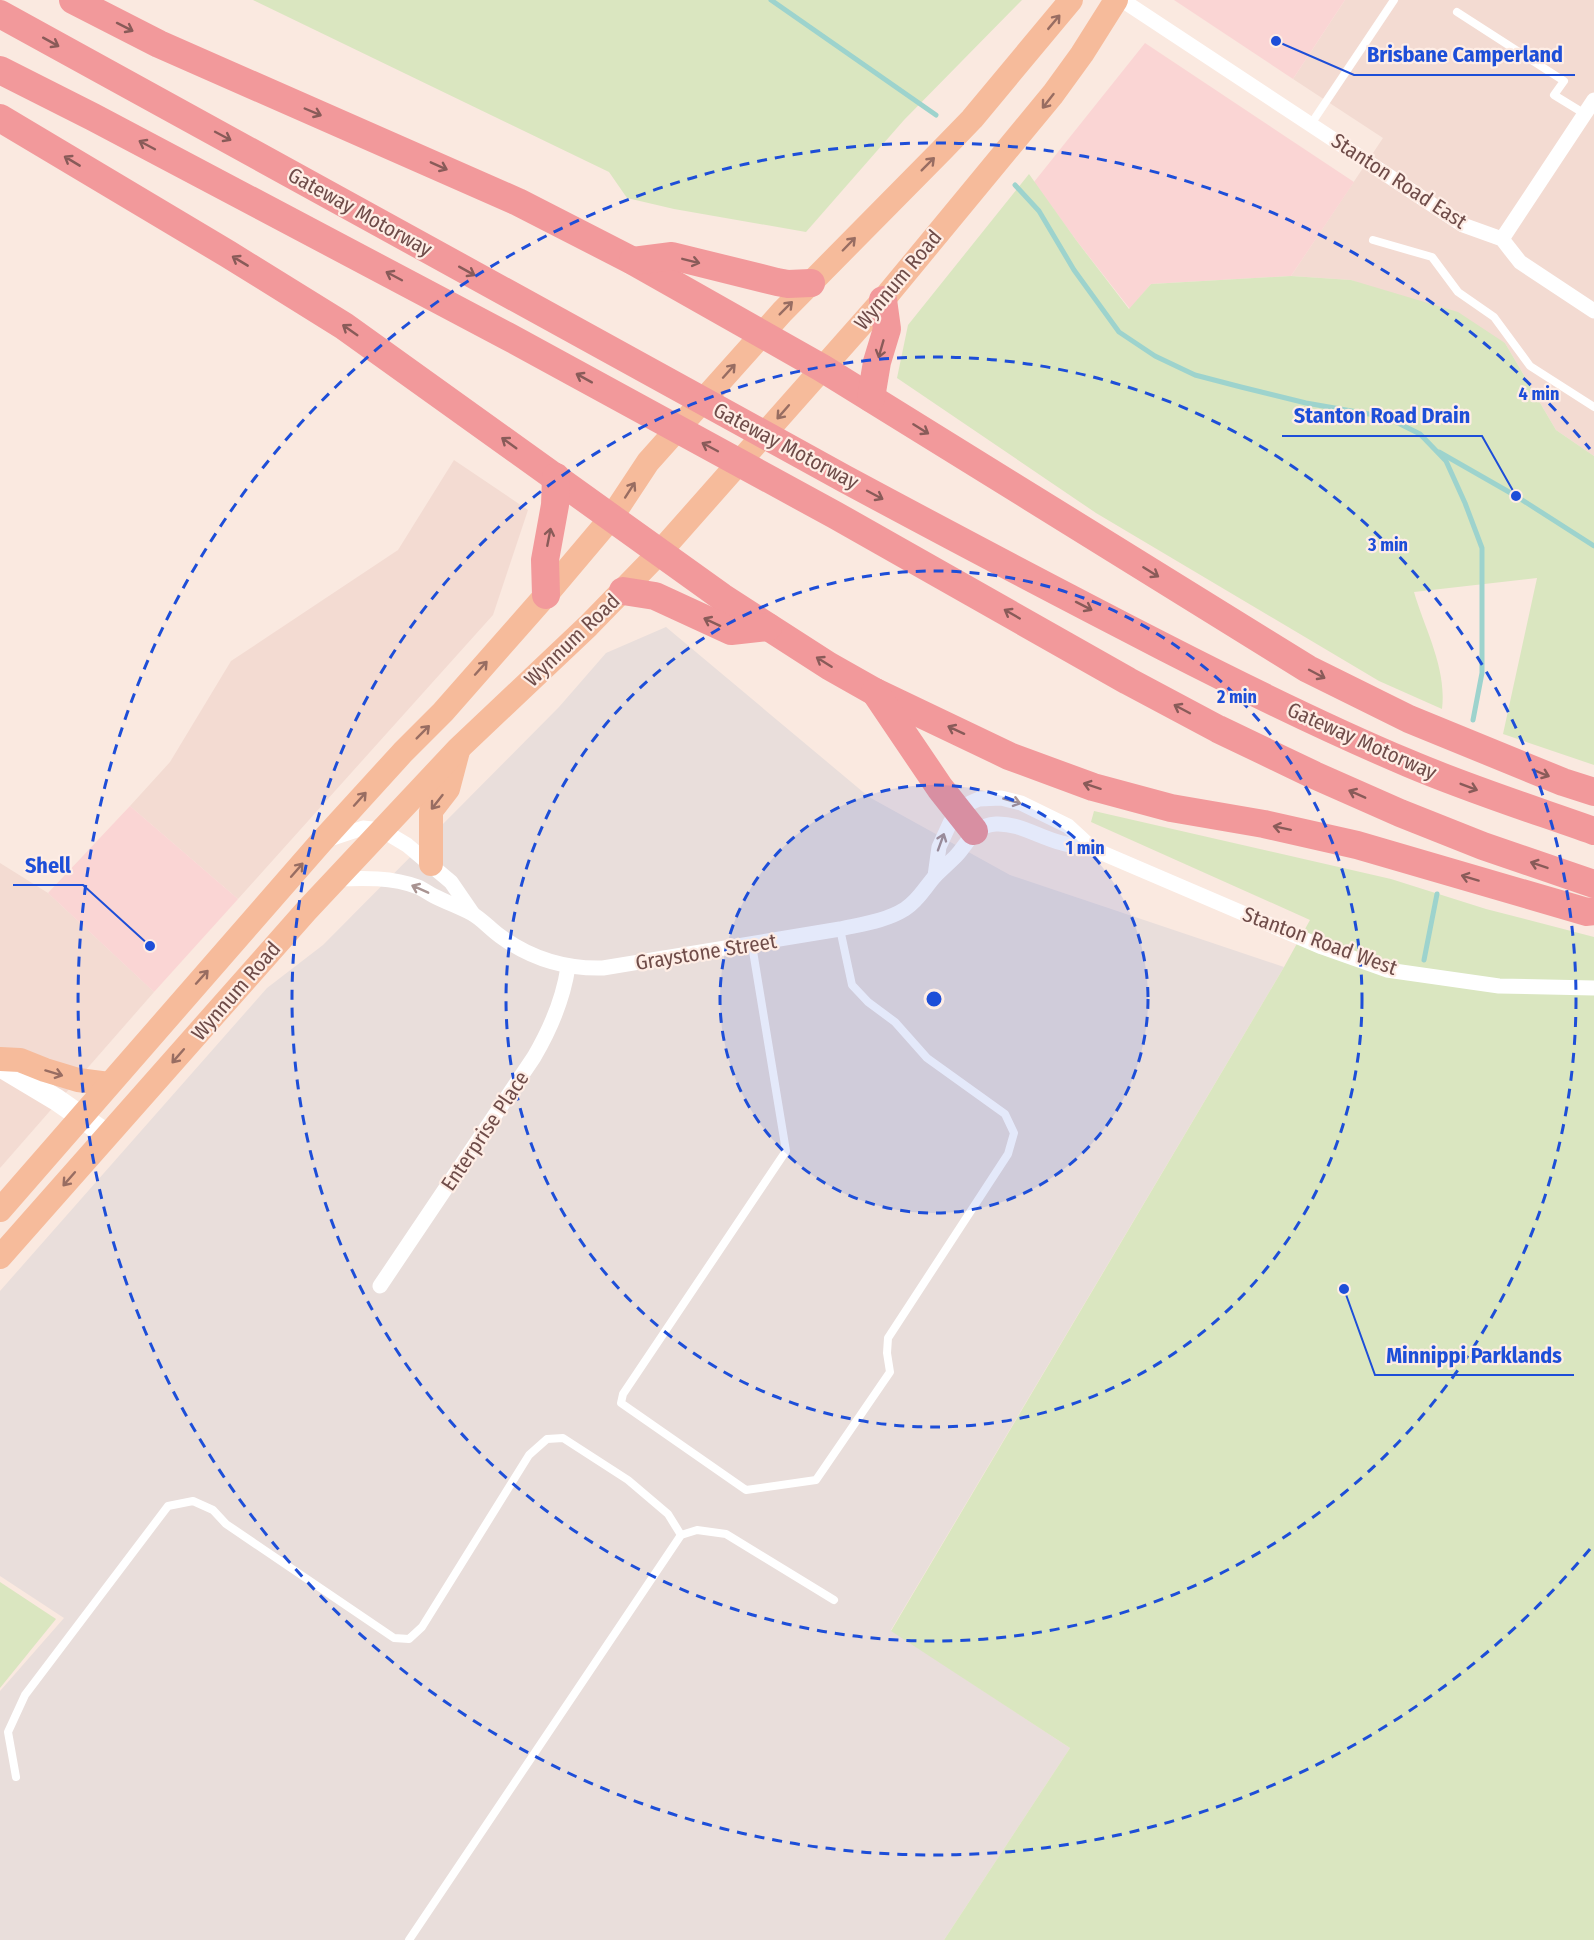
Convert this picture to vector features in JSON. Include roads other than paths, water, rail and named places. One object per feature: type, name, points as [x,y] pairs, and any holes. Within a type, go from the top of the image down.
[{"type":"highway","points":[[73,0],[159,44],[518,202],[633,261],[822,368],[1308,669],[1355,694],[1430,728],[1563,782],[1594,792]]},
{"type":"highway","name":"Gateway Motorway","points":[[0,14],[660,378],[1025,576],[1269,700],[1410,764],[1594,831]]},
{"type":"highway","name":"Gateway Motorway","points":[[0,70],[217,182],[636,406],[1218,729],[1400,813],[1483,846],[1594,884]]},
{"type":"highway","points":[[0,118],[344,326],[722,597],[829,666],[875,692],[1009,756],[1112,792],[1172,808],[1358,844],[1540,899],[1587,912],[1594,911]]},
{"type":"highway","points":[[633,261],[672,256],[767,280],[788,284],[811,283]]},
{"type":"highway","points":[[871,398],[877,362],[887,329],[883,300]]},
{"type":"highway","points":[[546,595],[545,560],[555,505],[556,477]]},
{"type":"highway","points":[[623,591],[655,596],[731,631],[768,627]]},
{"type":"highway","points":[[875,692],[966,822]]},
{"type":"main road","name":"Wynnum Road","points":[[0,1210],[321,842],[443,712],[546,595],[611,518],[648,462],[762,334],[965,126],[1071,0]]},
{"type":"main road","name":"Wynnum Road","points":[[0,1257],[336,879],[458,749],[588,626],[660,552],[883,300],[1053,94],[1082,54],[1116,0]]},
{"type":"main road","points":[[431,864],[431,811],[448,789],[458,749]]},
{"type":"main road","points":[[0,1059],[20,1060],[71,1078],[109,1084]]},
{"type":"street","name":"Stanton Road East","points":[[1122,0],[1463,225],[1502,239]]},
{"type":"street","points":[[1591,105],[1502,239],[1520,262],[1594,311]]},
{"type":"street","name":"Stanton Road West","points":[[1093,849],[1068,826],[1012,800],[979,799],[970,803],[966,822],[986,826],[1005,824],[1060,843],[1093,849],[1322,947],[1386,969],[1499,986],[1594,988]]},
{"type":"street","points":[[935,876],[939,847],[950,823],[966,822]]},
{"type":"street","name":"Graystone Street","points":[[336,879],[375,878],[419,887],[473,914],[498,935],[534,955],[568,966],[584,969],[603,968],[752,945],[877,921],[906,909],[957,855],[966,822]]},
{"type":"street","points":[[321,842],[363,828],[382,830]]},
{"type":"street","name":"Graystone Street","points":[[382,830],[398,838],[451,882],[473,914]]},
{"type":"street","name":"Enterprise Place","points":[[380,1286],[534,1057],[558,1009],[568,966]]},
{"type":"street","points":[[0,1066],[48,1094],[107,1135]]},
{"type":"lane","points":[[1311,124],[1394,0]]},
{"type":"lane","points":[[1457,12],[1564,81],[1554,95],[1591,105]]},
{"type":"lane","points":[[1373,240],[1432,257],[1458,292],[1494,316],[1530,366],[1594,407]]},
{"type":"lane","points":[[752,945],[786,1151],[624,1394],[621,1403],[746,1490],[816,1480],[890,1372],[887,1353],[888,1338],[1008,1154],[1014,1133],[1005,1114],[927,1058],[895,1022],[868,1002],[852,985],[840,929]]},
{"type":"lane","points":[[16,1777],[8,1732],[25,1695],[168,1506],[193,1501],[213,1510],[226,1524],[394,1638],[409,1639],[422,1627],[530,1455],[547,1438],[563,1438],[628,1480],[668,1514],[681,1535]]},
{"type":"lane","points":[[409,1940],[681,1535],[697,1530],[726,1534],[834,1600]]},
{"type":"waterway","points":[[771,0],[936,115]]},
{"type":"waterway","points":[[1015,185],[1039,211],[1074,270],[1119,332],[1155,356],[1195,375],[1306,403],[1386,417],[1420,434],[1446,461],[1482,548],[1482,673],[1473,720]]},
{"type":"waterway","points":[[1439,452],[1516,496],[1594,546]]},
{"type":"waterway","points":[[1424,960],[1437,894]]},
{"type":"place","name":"Brisbane Camperland","points":[[1276,41]]},
{"type":"place","name":"Stanton Road Drain","points":[[1516,496]]},
{"type":"place","name":"Shell","points":[[150,946]]},
{"type":"place","name":"Minnippi Parklands","points":[[1344,1289]]}]
